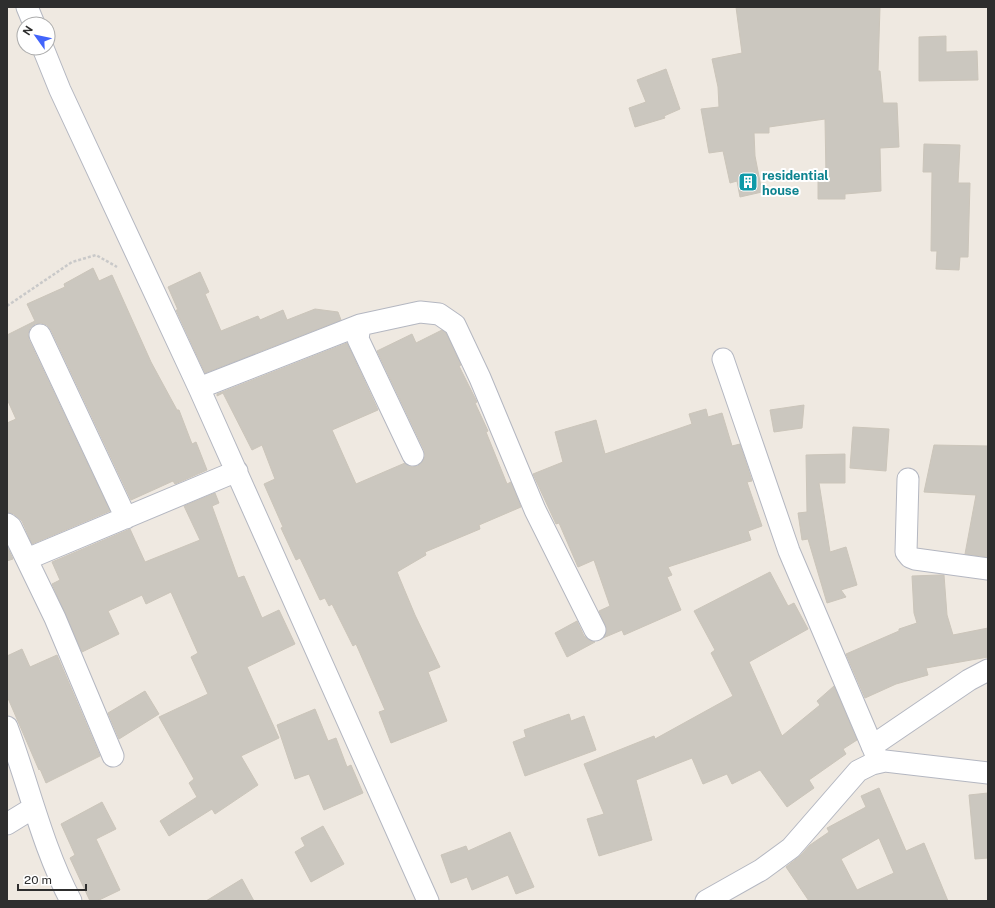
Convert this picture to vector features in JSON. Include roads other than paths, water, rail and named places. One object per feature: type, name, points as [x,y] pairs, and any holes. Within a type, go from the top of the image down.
[{"type":"street","points":[[46,56],[60,90],[200,388],[428,901]]},
{"type":"street","points":[[200,388],[360,325],[420,312],[439,314],[455,325],[480,378],[535,510],[595,630]]},
{"type":"street","points":[[360,325],[358,339],[413,456]]},
{"type":"street","points":[[40,335],[126,518]]},
{"type":"street","points":[[723,359],[789,550],[875,754],[885,761],[988,773]]},
{"type":"street","points":[[27,560],[237,471]]},
{"type":"street","points":[[908,479],[906,552],[910,557],[915,559],[988,569]]},
{"type":"street","points":[[7,524],[11,527],[55,618],[113,756]]},
{"type":"street","points":[[706,901],[761,870],[791,848],[858,771],[864,767],[875,754],[969,680],[988,670]]},
{"type":"street","points":[[7,727],[23,772],[37,823],[71,901]]},
{"type":"street","points":[[7,824],[33,808]]},
{"type":"place","name":"residential house","points":[[748,182]]}]
